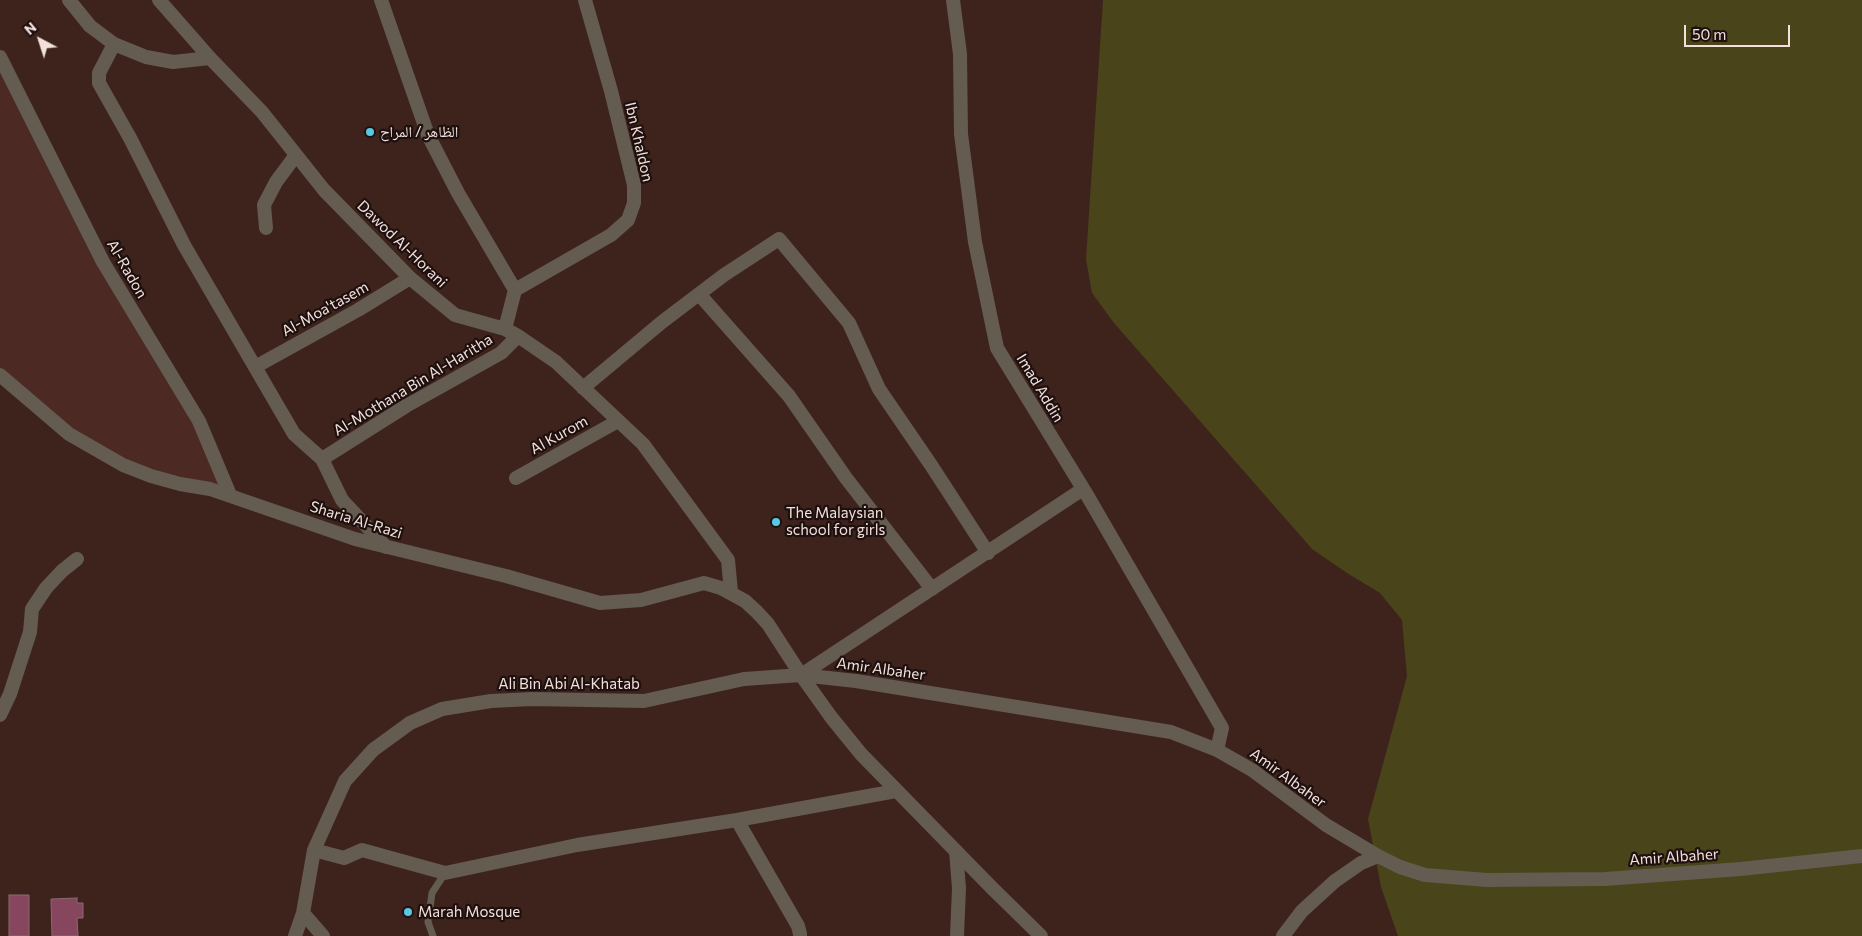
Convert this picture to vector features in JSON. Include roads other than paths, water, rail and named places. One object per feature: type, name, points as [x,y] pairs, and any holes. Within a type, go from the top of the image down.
[{"type":"street","points":[[69,0],[90,26],[114,44],[146,57],[159,60],[186,62],[210,58]]},
{"type":"street","name":"Dawod Al-Horani","points":[[159,0],[210,58],[262,112],[324,190],[410,278],[455,315],[505,329],[556,362],[643,444],[728,560],[731,592]]},
{"type":"street","points":[[381,0],[428,135],[458,193],[515,290],[505,329]]},
{"type":"street","name":"Ibn Khaldon","points":[[515,290],[611,234],[628,220],[634,203],[634,185],[611,91],[585,0]]},
{"type":"street","name":"Imad Addin","points":[[953,0],[960,54],[961,134],[975,242],[997,348],[1083,489],[1222,728],[1217,750]]},
{"type":"street","points":[[114,44],[99,73],[99,83],[130,138],[184,245],[294,434],[322,459],[342,500],[386,547]]},
{"type":"street","name":"Al-Radon","points":[[0,57],[103,262],[199,421],[230,495]]},
{"type":"street","points":[[266,228],[264,205],[276,182],[296,155]]},
{"type":"street","points":[[583,388],[662,322],[724,275],[779,239],[849,322],[879,389],[988,553]]},
{"type":"street","name":"Al-Moa'tasem","points":[[255,366],[358,310],[410,278]]},
{"type":"street","points":[[699,294],[789,396],[846,478],[932,589]]},
{"type":"street","name":"Al-Mothana Bin Al-Haritha","points":[[322,459],[406,406],[501,353],[518,336]]},
{"type":"street","name":"Sharia Al-Razi","points":[[0,375],[70,434],[122,465],[151,476],[230,495],[335,532],[386,547],[506,576],[600,603],[641,600],[704,584],[712,584],[731,592]]},
{"type":"street","name":"Al Kurom","points":[[516,478],[618,421]]},
{"type":"street","points":[[801,675],[1083,489]]},
{"type":"street","points":[[0,715],[10,694],[30,632],[32,609],[46,588],[78,559]]},
{"type":"street","points":[[731,592],[752,606],[763,618],[801,675],[860,754],[1042,936]]},
{"type":"street","name":"Amir Albaher","points":[[801,675],[856,680],[1171,732],[1217,750],[1252,770],[1326,825],[1378,856],[1400,867],[1425,875],[1487,880],[1605,879],[1741,869],[1862,856]]},
{"type":"street","name":"Ali Bin Abi Al-Khatab","points":[[295,936],[303,913],[314,850],[345,781],[372,750],[410,723],[442,709],[490,701],[532,699],[644,702],[744,678],[801,675]]},
{"type":"street","points":[[314,850],[344,858],[362,850],[445,873],[577,845],[736,820],[896,791]]},
{"type":"street","points":[[736,820],[798,926],[800,935]]},
{"type":"street","points":[[956,851],[959,888],[957,936]]},
{"type":"street","points":[[1283,936],[1302,911],[1335,881],[1361,863],[1378,856]]},
{"type":"street","points":[[303,913],[323,936]]},
{"type":"lane","points":[[433,936],[428,922],[432,893],[445,873]]},
{"type":"place","name":"الظاهر / المراح","points":[[370,132]]},
{"type":"place","name":"The Malaysian school for girls","points":[[776,522]]},
{"type":"place","name":"Marah Mosque","points":[[408,912]]}]
